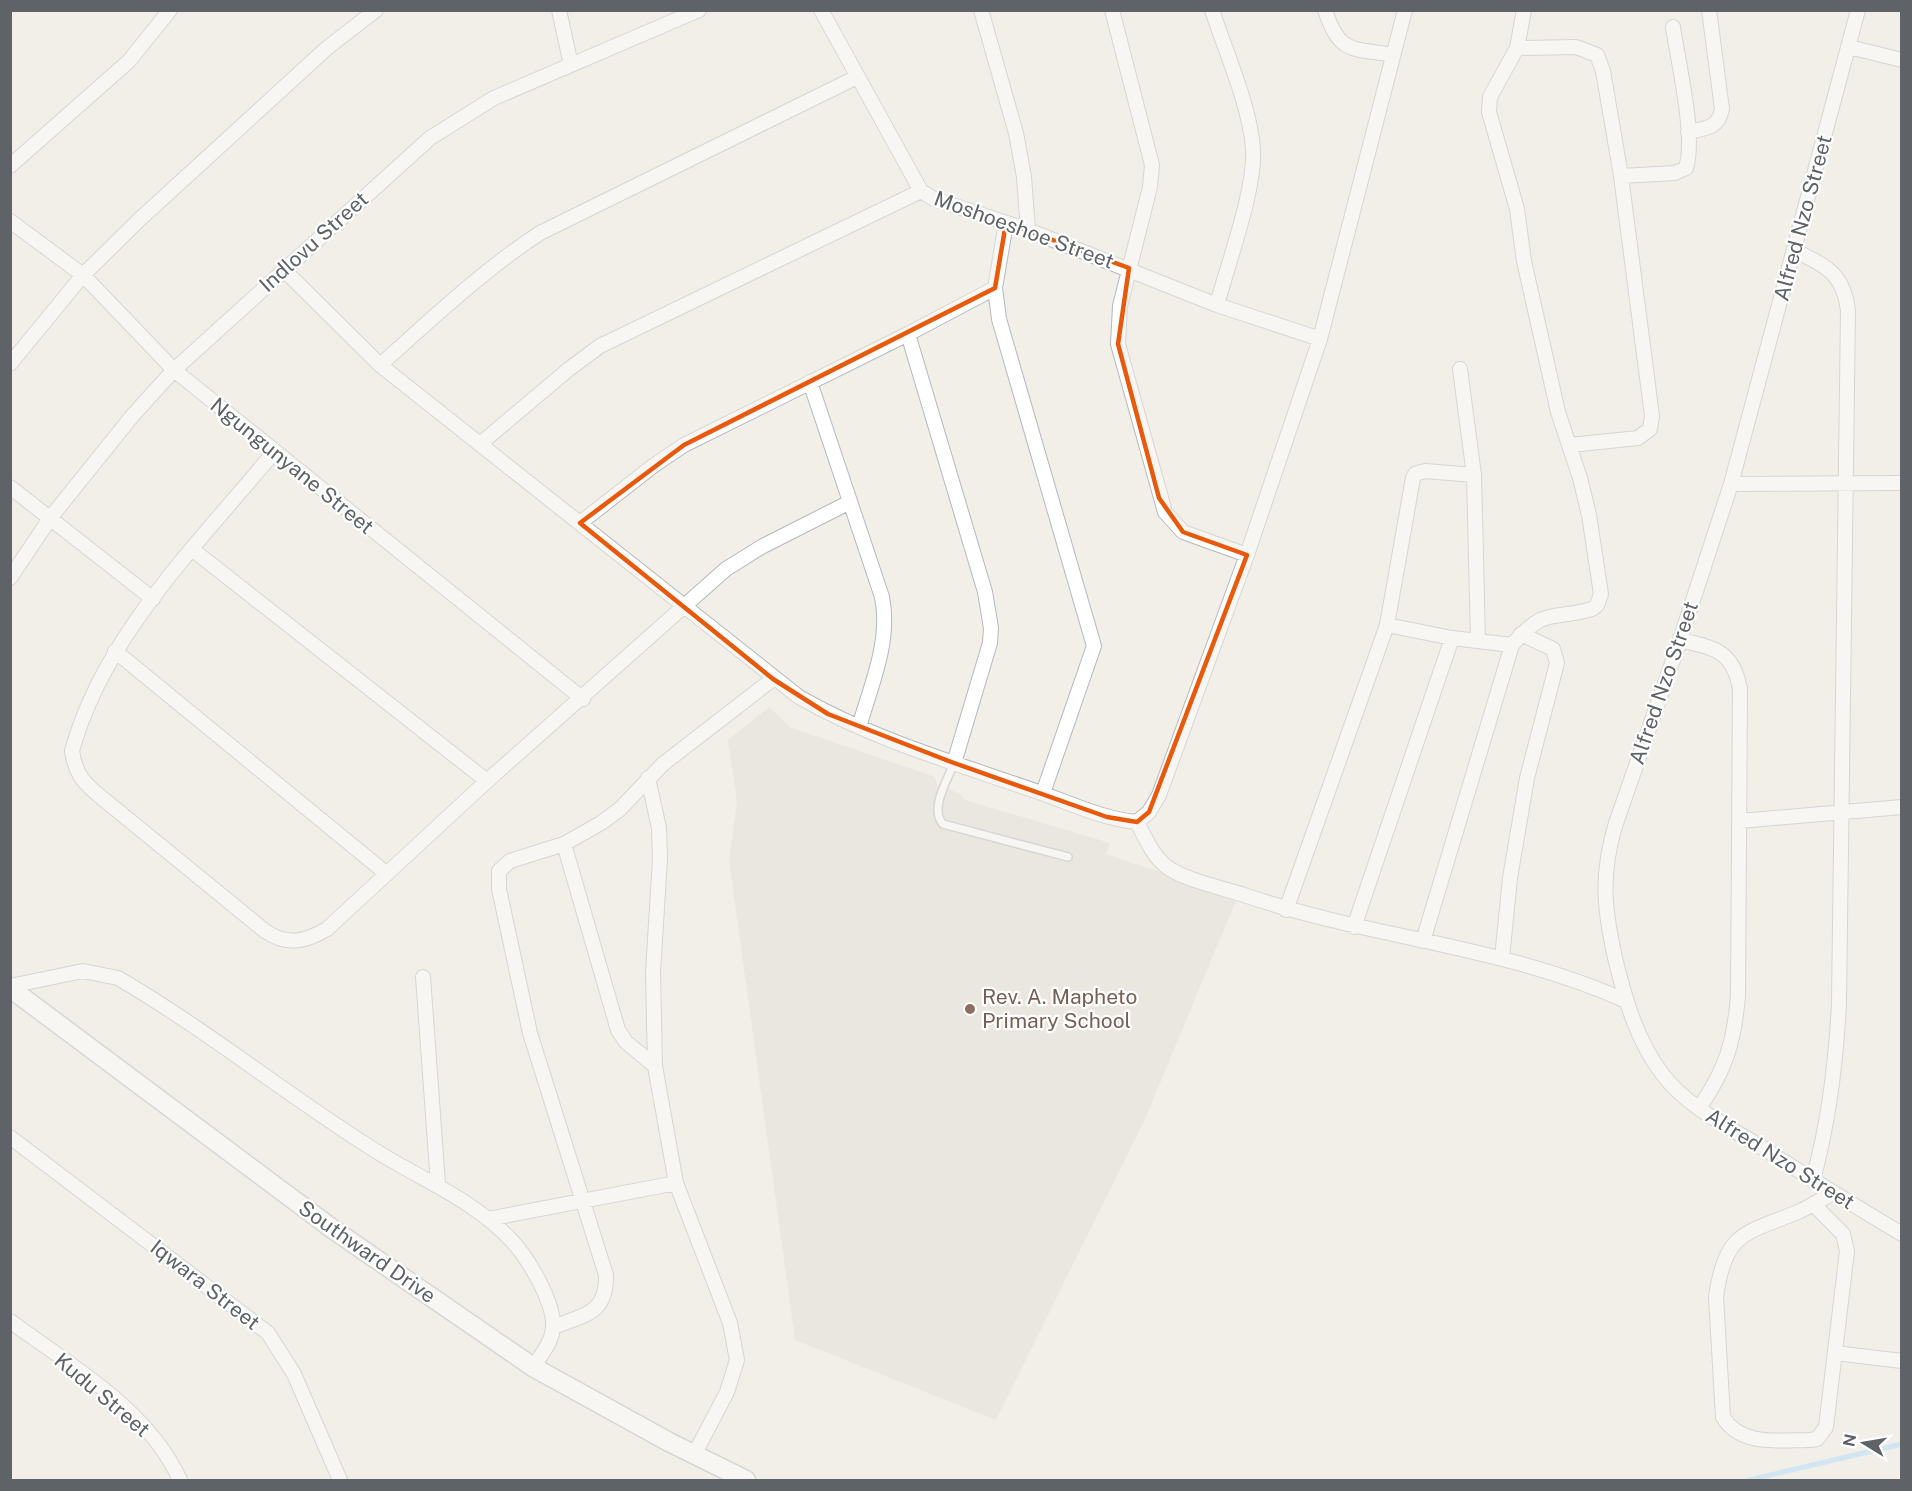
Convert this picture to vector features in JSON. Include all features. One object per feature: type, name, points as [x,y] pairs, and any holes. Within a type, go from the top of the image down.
[{"type":"main road","name":"Southward Drive","points":[[10,987],[324,1223],[533,1367],[694,1455],[746,1480]]},
{"type":"street","points":[[10,165],[129,61],[170,10]]},
{"type":"street","points":[[558,10],[571,65]]},
{"type":"street","name":"Indlovu Street","points":[[10,578],[51,517],[133,415],[174,370],[429,138],[494,98],[571,65],[668,18],[699,10]]},
{"type":"street","name":"Moshoeshoe Street","points":[[821,10],[921,191],[934,199],[1129,268],[1217,305],[1320,339]]},
{"type":"street","points":[[981,10],[1018,145],[1028,231]]},
{"type":"street","points":[[1112,10],[1152,165],[1150,187],[1120,306],[1118,344],[1159,498],[1165,512],[1183,532],[1247,555]]},
{"type":"street","points":[[1212,10],[1250,124],[1253,149],[1249,187],[1217,305]]},
{"type":"street","points":[[1325,10],[1336,39],[1346,47],[1393,56]]},
{"type":"street","points":[[284,270],[380,365],[773,679],[819,708],[859,727],[1107,817],[1137,822],[1149,812],[1159,795],[1247,555],[1320,339],[1405,10]]},
{"type":"street","points":[[1423,941],[1516,639],[1543,617],[1592,609],[1600,600],[1601,587],[1589,515],[1548,370],[1524,261],[1517,209],[1489,112],[1490,97],[1517,48],[1524,10]]},
{"type":"street","points":[[1688,132],[1713,127],[1720,118],[1722,109],[1709,10]]},
{"type":"street","name":"Alfred Nzo Street","points":[[1858,10],[1796,251],[1731,484],[1607,853],[1604,880],[1605,913],[1626,1001],[1642,1042],[1665,1077],[1699,1108],[1901,1233]]},
{"type":"street","points":[[10,364],[83,275],[187,174],[368,12]]},
{"type":"street","points":[[1621,176],[1675,173],[1686,168],[1690,156],[1688,132],[1673,27]]},
{"type":"street","points":[[1517,48],[1576,47],[1597,55],[1603,71],[1621,176],[1652,416],[1650,429],[1638,438],[1570,445]]},
{"type":"street","points":[[1849,47],[1902,60]]},
{"type":"street","points":[[380,365],[491,267],[540,233],[857,77]]},
{"type":"street","points":[[480,444],[568,369],[600,346],[921,191]]},
{"type":"street","name":"Ngungunyane Street","points":[[10,221],[83,275],[174,370],[583,699]]},
{"type":"street","points":[[1006,223],[995,288],[999,319],[1094,646],[1043,793]]},
{"type":"street","points":[[1796,251],[1831,272],[1845,289],[1848,310],[1842,813],[1836,1057],[1825,1136],[1813,1180]]},
{"type":"street","points":[[580,523],[684,445],[909,334],[995,288]]},
{"type":"street","points":[[909,334],[985,592],[991,627],[987,661],[954,763]]},
{"type":"street","points":[[1460,369],[1474,475],[1478,641]]},
{"type":"street","points":[[810,382],[882,597],[886,617],[885,634],[859,727]]},
{"type":"street","points":[[274,452],[153,599],[115,651],[72,751],[74,768],[82,780],[96,793],[277,939],[296,942],[327,929],[487,781],[686,608],[726,569],[743,557],[850,502]]},
{"type":"street","points":[[1286,910],[1387,626],[1415,474],[1425,471],[1474,475]]},
{"type":"street","points":[[1731,484],[1902,483]]},
{"type":"street","points":[[10,487],[153,599]]},
{"type":"street","points":[[193,550],[487,781]]},
{"type":"street","points":[[1387,626],[1478,641],[1516,639],[1553,649],[1557,663],[1527,778],[1510,878],[1502,958]]},
{"type":"street","points":[[1354,927],[1452,638]]},
{"type":"street","points":[[1680,640],[1717,649],[1737,672],[1740,689],[1736,1028],[1724,1067],[1699,1108]]},
{"type":"street","points":[[115,651],[387,874]]},
{"type":"street","points":[[553,1327],[590,1314],[599,1306],[604,1298],[606,1286],[604,1264],[530,1033],[498,879],[499,871],[510,861],[564,844],[620,809],[648,778],[683,748],[773,679]]},
{"type":"street","points":[[648,778],[659,828],[660,859],[653,972],[655,1066],[676,1184],[730,1323],[737,1360],[727,1392],[694,1455]]},
{"type":"street","points":[[1740,821],[1902,807]]},
{"type":"street","points":[[1137,822],[1151,847],[1167,867],[1286,910],[1354,927],[1502,958],[1564,975],[1626,1001]]},
{"type":"street","points":[[564,844],[618,1030],[626,1042],[655,1066]]},
{"type":"street","points":[[10,987],[83,971],[118,978],[376,1151],[438,1184],[488,1219],[513,1242],[538,1280],[547,1301],[553,1327],[546,1346],[533,1367]]},
{"type":"street","points":[[423,977],[438,1184]]},
{"type":"street","name":"Iqwara Street","points":[[10,1137],[268,1333],[294,1374],[340,1480]]},
{"type":"street","points":[[488,1219],[676,1184]]},
{"type":"street","points":[[1813,1204],[1842,1234],[1847,1251],[1826,1427],[1817,1438],[1754,1439],[1728,1425],[1721,1406],[1716,1297],[1725,1258],[1733,1243],[1745,1232],[1813,1204],[1833,1193]]},
{"type":"street","name":"Kudu Street","points":[[10,1321],[112,1397],[139,1421],[161,1447],[180,1480]]},
{"type":"street","points":[[1835,1353],[1902,1361]]},
{"type":"lane","points":[[954,763],[938,810],[938,819],[943,824],[1068,857]]},
{"type":"highlighted area","points":[[1006,223],[1129,268],[1118,344],[1159,498],[1183,532],[1247,555],[1149,812],[1137,822],[1107,817],[954,763],[828,714],[773,679],[580,523],[684,445],[995,288]]},
{"type":"shaded area","name":"Rev. A. Mapheto Primary School","points":[[769,707],[790,727],[935,777],[937,784],[960,794],[965,800],[1110,843],[1106,854],[1237,898],[1145,1119],[996,1420],[795,1340],[729,860],[737,802],[728,740]]},
{"type":"waterway","points":[[1749,1480],[1902,1444]]},
{"type":"place","name":"Rev. A. Mapheto Primary School","points":[[970,1009]]}]
